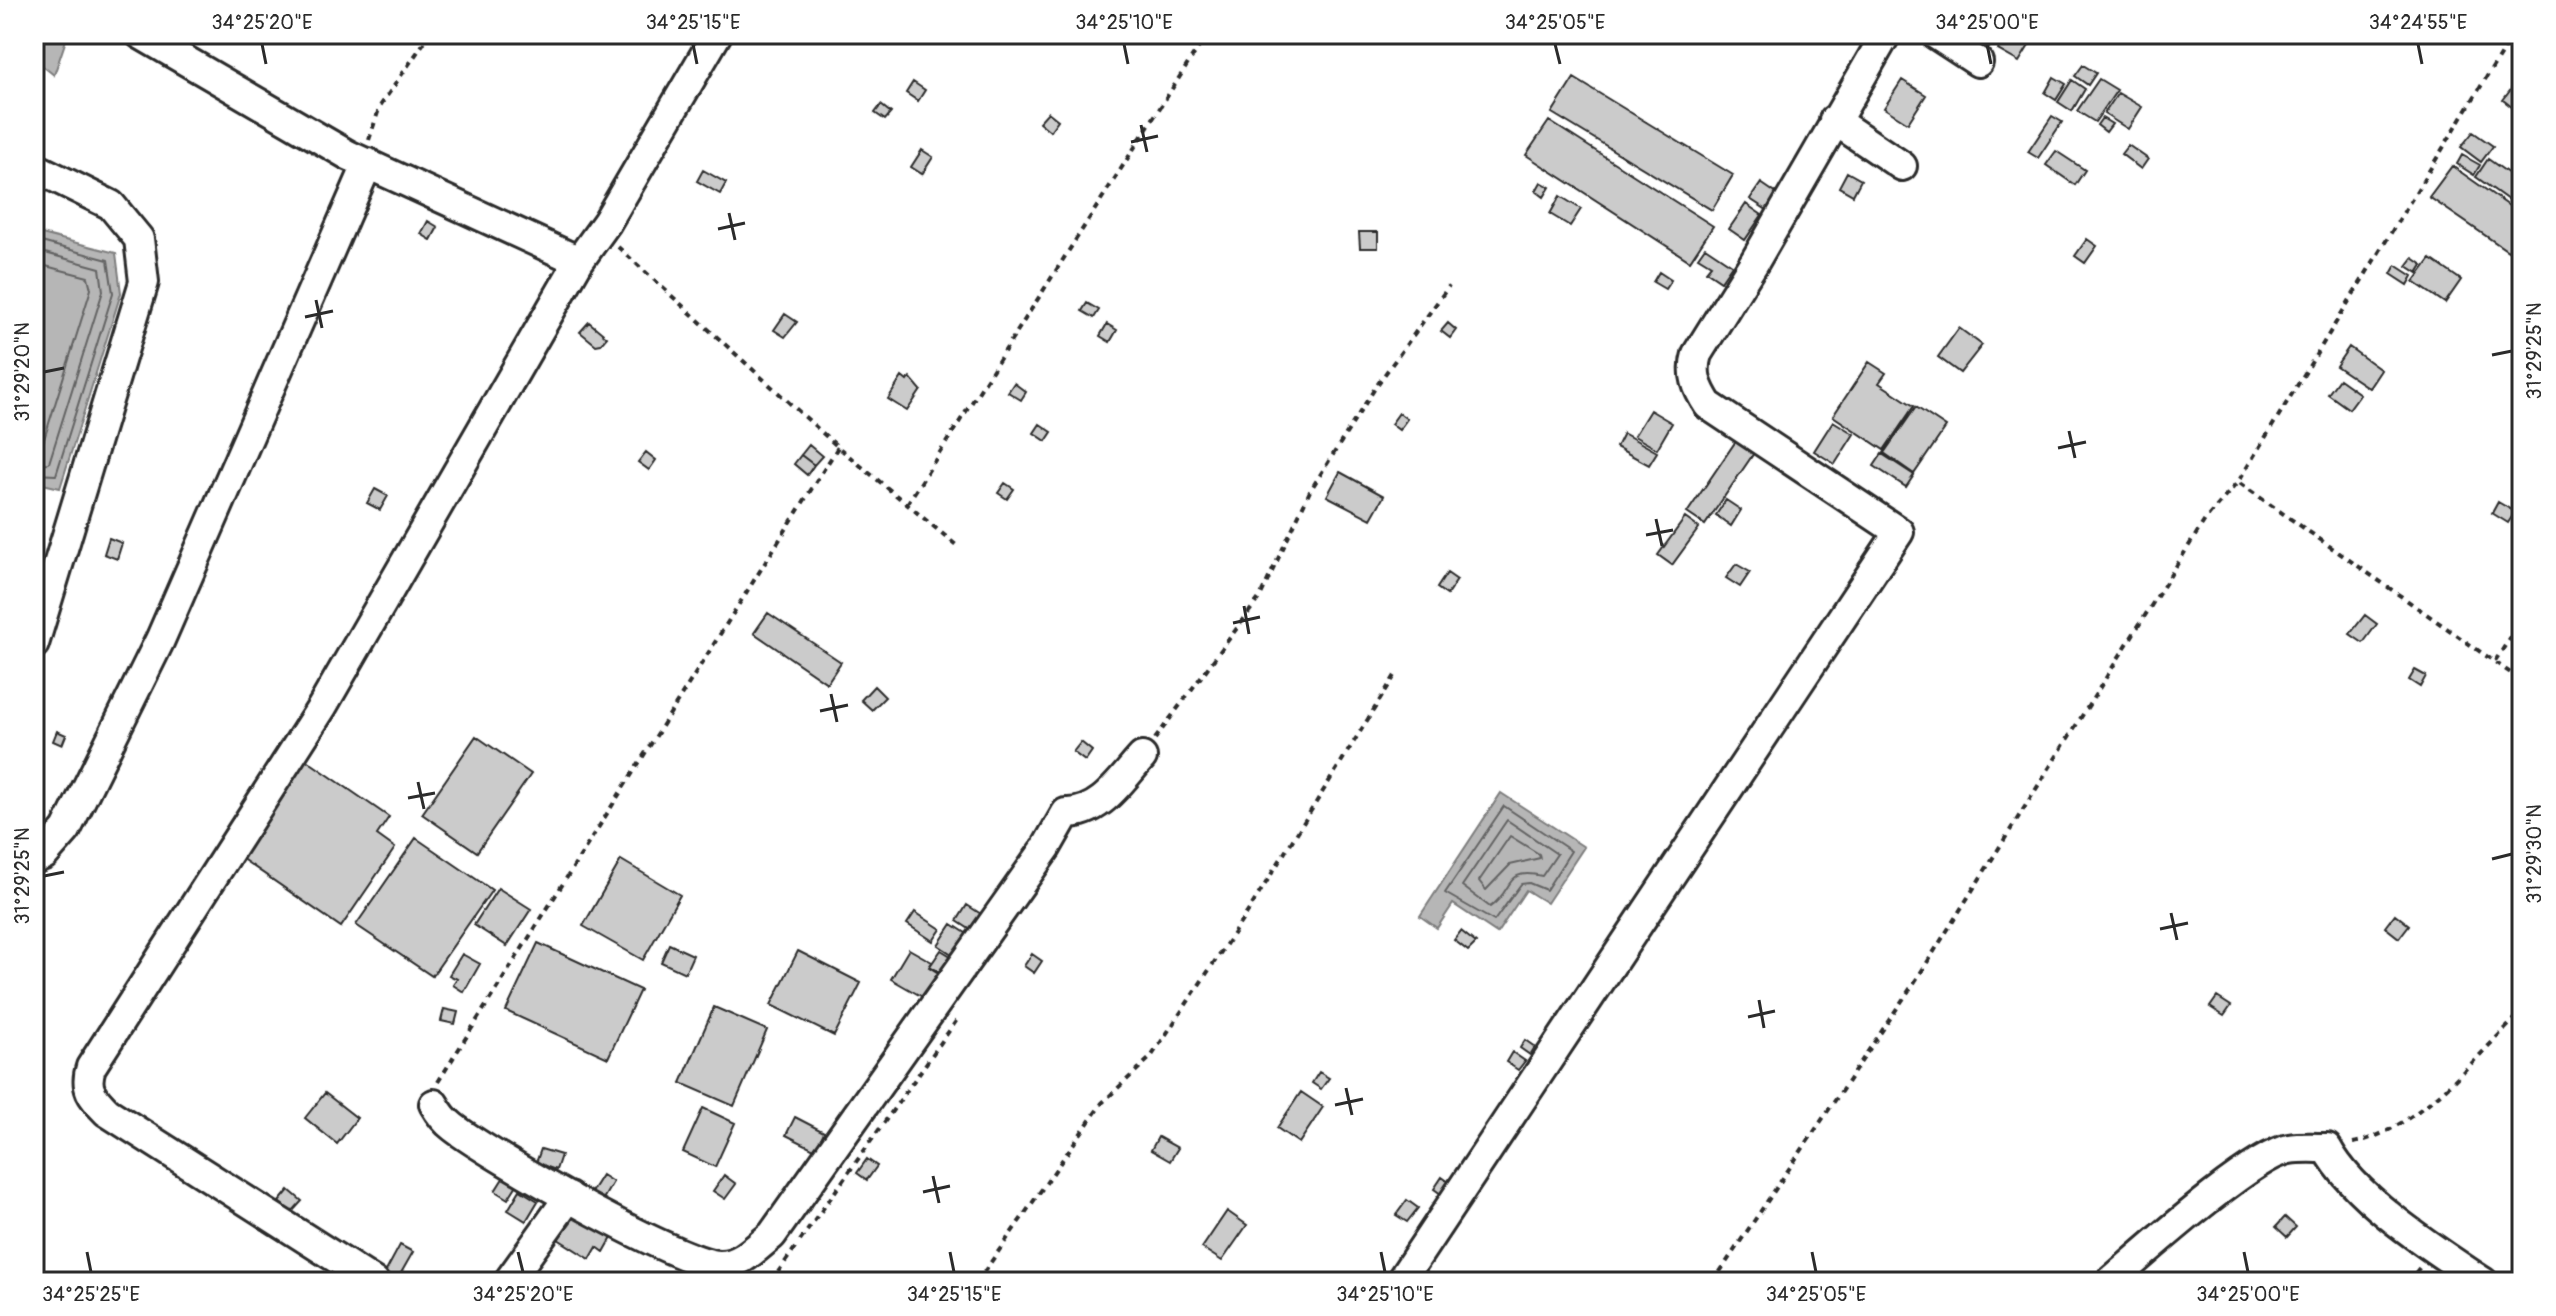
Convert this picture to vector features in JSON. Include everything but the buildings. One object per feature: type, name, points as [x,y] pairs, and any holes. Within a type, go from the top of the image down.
[{"type":"street","points":[[140,34],[348,155],[579,261]]},
{"type":"street","points":[[374,1282],[107,1112],[92,1098],[88,1077],[91,1067],[322,707],[579,261],[717,34]]},
{"type":"street","points":[[1400,1282],[1899,532],[1708,405],[1700,394],[1693,367],[1697,354],[1755,261],[1886,34]]},
{"type":"street","points":[[1935,34],[1978,62]]},
{"type":"street","points":[[1834,120],[1902,166]]},
{"type":"street","points":[[34,859],[44,855],[66,830],[160,640],[368,163]]},
{"type":"street","points":[[34,167],[111,205],[139,239],[144,282],[34,644]]},
{"type":"street","points":[[434,1104],[453,1128],[569,1197],[694,1259],[717,1265],[734,1264],[772,1235],[1046,848],[1066,813],[1082,813],[1100,803],[1142,757]]},
{"type":"street","points":[[2110,1282],[2181,1221],[2263,1162],[2287,1150],[2327,1148],[2349,1179],[2433,1250],[2483,1282]]},
{"type":"street","points":[[508,1282],[569,1197]]},
{"type":"path","points":[[368,163],[369,137],[380,106],[430,34]]},
{"type":"path","points":[[907,504],[1207,34]]},
{"type":"path","points":[[1713,1282],[1918,977],[2205,520],[2238,482],[2513,34]]},
{"type":"path","points":[[598,234],[613,243],[838,447],[956,545]]},
{"type":"path","points":[[1142,757],[1260,597],[1310,491],[1377,385],[1449,286]]},
{"type":"path","points":[[434,1104],[440,1076],[450,1059],[564,886],[838,447]]},
{"type":"path","points":[[2238,482],[2522,681]]},
{"type":"path","points":[[2495,661],[2522,620]]},
{"type":"path","points":[[977,1282],[1102,1103],[1151,1057],[1249,910],[1396,674]]},
{"type":"path","points":[[2327,1148],[2369,1140],[2389,1132],[2414,1115],[2522,1012]]},
{"type":"water","points":[[34,34],[68,34],[54,75],[34,59]]},
{"type":"water","points":[[34,232],[116,253],[121,293],[60,488],[34,482]]},
{"type":"water","points":[[1501,793],[1584,847],[1547,903],[1526,890],[1497,933],[1453,904],[1437,928],[1420,916]]}]
